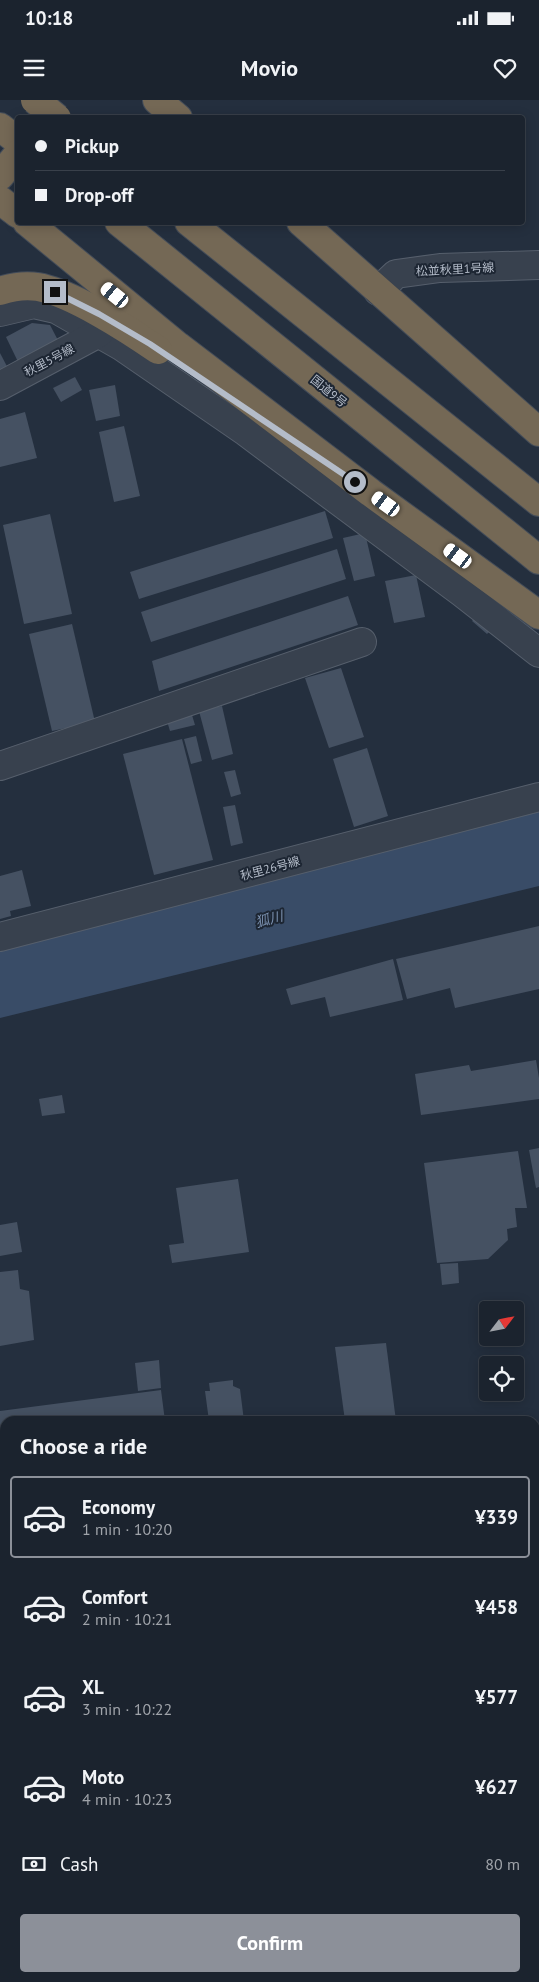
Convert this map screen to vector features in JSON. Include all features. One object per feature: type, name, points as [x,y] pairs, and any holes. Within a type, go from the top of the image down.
[{"type":"highway","points":[[157,100],[174,115]]},
{"type":"highway","points":[[0,127],[15,139]]},
{"type":"highway","points":[[0,176],[15,158]]},
{"type":"highway","points":[[0,200],[15,212]]},
{"type":"highway","points":[[31,225],[178,346],[371,493],[539,615]]},
{"type":"highway","name":"国道9号","points":[[123,225],[539,560]]},
{"type":"highway","points":[[193,225],[539,502]]},
{"type":"highway","points":[[304,225],[539,432]]},
{"type":"highway","points":[[0,291],[22,287],[38,287],[55,292],[99,314],[150,344],[371,493]]},
{"type":"street","name":"松並秋里1号線","points":[[378,291],[396,274],[440,268],[539,265]]},
{"type":"street","points":[[0,312],[34,304],[56,309],[122,346],[246,432],[539,652]]},
{"type":"street","name":"秋里5号線","points":[[0,386],[99,334]]},
{"type":"street","points":[[0,766],[362,642]]},
{"type":"street","name":"秋里26号線","points":[[0,937],[539,797]]},
{"type":"water","name":"狐川","points":[[539,810],[539,886],[0,1018],[0,949],[314,870]]},
{"type":"building","points":[[32,323],[50,325],[62,348],[21,368],[6,337]]},
{"type":"building","points":[[0,353],[11,374],[0,379]]},
{"type":"building","points":[[75,377],[82,390],[61,402],[53,388]]},
{"type":"building","points":[[115,385],[120,416],[96,421],[89,390]]},
{"type":"building","points":[[25,412],[37,458],[0,467],[0,419]]},
{"type":"building","points":[[124,426],[140,496],[114,502],[99,432]]},
{"type":"building","points":[[325,511],[333,538],[139,599],[130,572]]},
{"type":"building","points":[[50,514],[72,614],[24,624],[3,525]]},
{"type":"building","points":[[365,533],[375,576],[354,581],[343,538]]},
{"type":"building","points":[[337,549],[346,579],[151,642],[141,612]]},
{"type":"building","points":[[416,575],[425,617],[394,623],[385,581]]},
{"type":"building","points":[[348,596],[358,625],[159,691],[152,661]]},
{"type":"building","points":[[478,614],[493,628],[487,634],[472,621]]},
{"type":"building","points":[[72,624],[95,722],[52,731],[29,634]]},
{"type":"building","points":[[341,668],[364,737],[329,748],[305,678]]},
{"type":"building","points":[[222,706],[233,754],[212,760],[199,711]]},
{"type":"building","points":[[192,715],[195,725],[170,731],[167,721]]},
{"type":"building","points":[[196,736],[202,761],[191,764],[184,739]]},
{"type":"building","points":[[182,739],[213,860],[154,875],[123,754]]},
{"type":"building","points":[[367,748],[388,816],[354,827],[333,759]]},
{"type":"building","points":[[235,770],[241,794],[231,797],[224,772]]},
{"type":"building","points":[[235,805],[243,843],[231,846],[223,807]]},
{"type":"building","points":[[22,870],[31,906],[10,911],[11,916],[0,919],[0,876]]},
{"type":"building","points":[[539,926],[539,989],[455,1008],[450,988],[407,999],[396,959]]},
{"type":"building","points":[[393,959],[403,1000],[330,1017],[325,997],[291,1005],[286,989]]},
{"type":"building","points":[[536,1060],[539,1078],[539,1099],[421,1115],[415,1074],[469,1065],[471,1071]]},
{"type":"building","points":[[62,1095],[65,1113],[42,1116],[39,1099]]},
{"type":"building","points":[[539,1148],[539,1187],[536,1188],[529,1150]]},
{"type":"building","points":[[518,1151],[527,1208],[515,1208],[517,1227],[507,1229],[508,1240],[488,1259],[437,1263],[424,1163]]},
{"type":"building","points":[[238,1179],[249,1252],[172,1263],[169,1245],[184,1243],[176,1188]]},
{"type":"building","points":[[17,1222],[22,1252],[0,1256],[0,1225]]},
{"type":"building","points":[[458,1263],[459,1283],[442,1285],[440,1264]]},
{"type":"building","points":[[18,1270],[20,1289],[29,1291],[34,1340],[0,1346],[0,1272]]},
{"type":"building","points":[[386,1343],[395,1416],[344,1416],[335,1347]]},
{"type":"building","points":[[159,1360],[161,1388],[138,1391],[135,1363]]},
{"type":"building","points":[[233,1380],[233,1386],[240,1389],[243,1416],[208,1416],[205,1391],[210,1391],[209,1383]]},
{"type":"building","points":[[161,1390],[164,1416],[0,1416],[0,1411]]},
{"type":"route","points":[[55,292],[74,300],[150,344],[355,482]]}]
